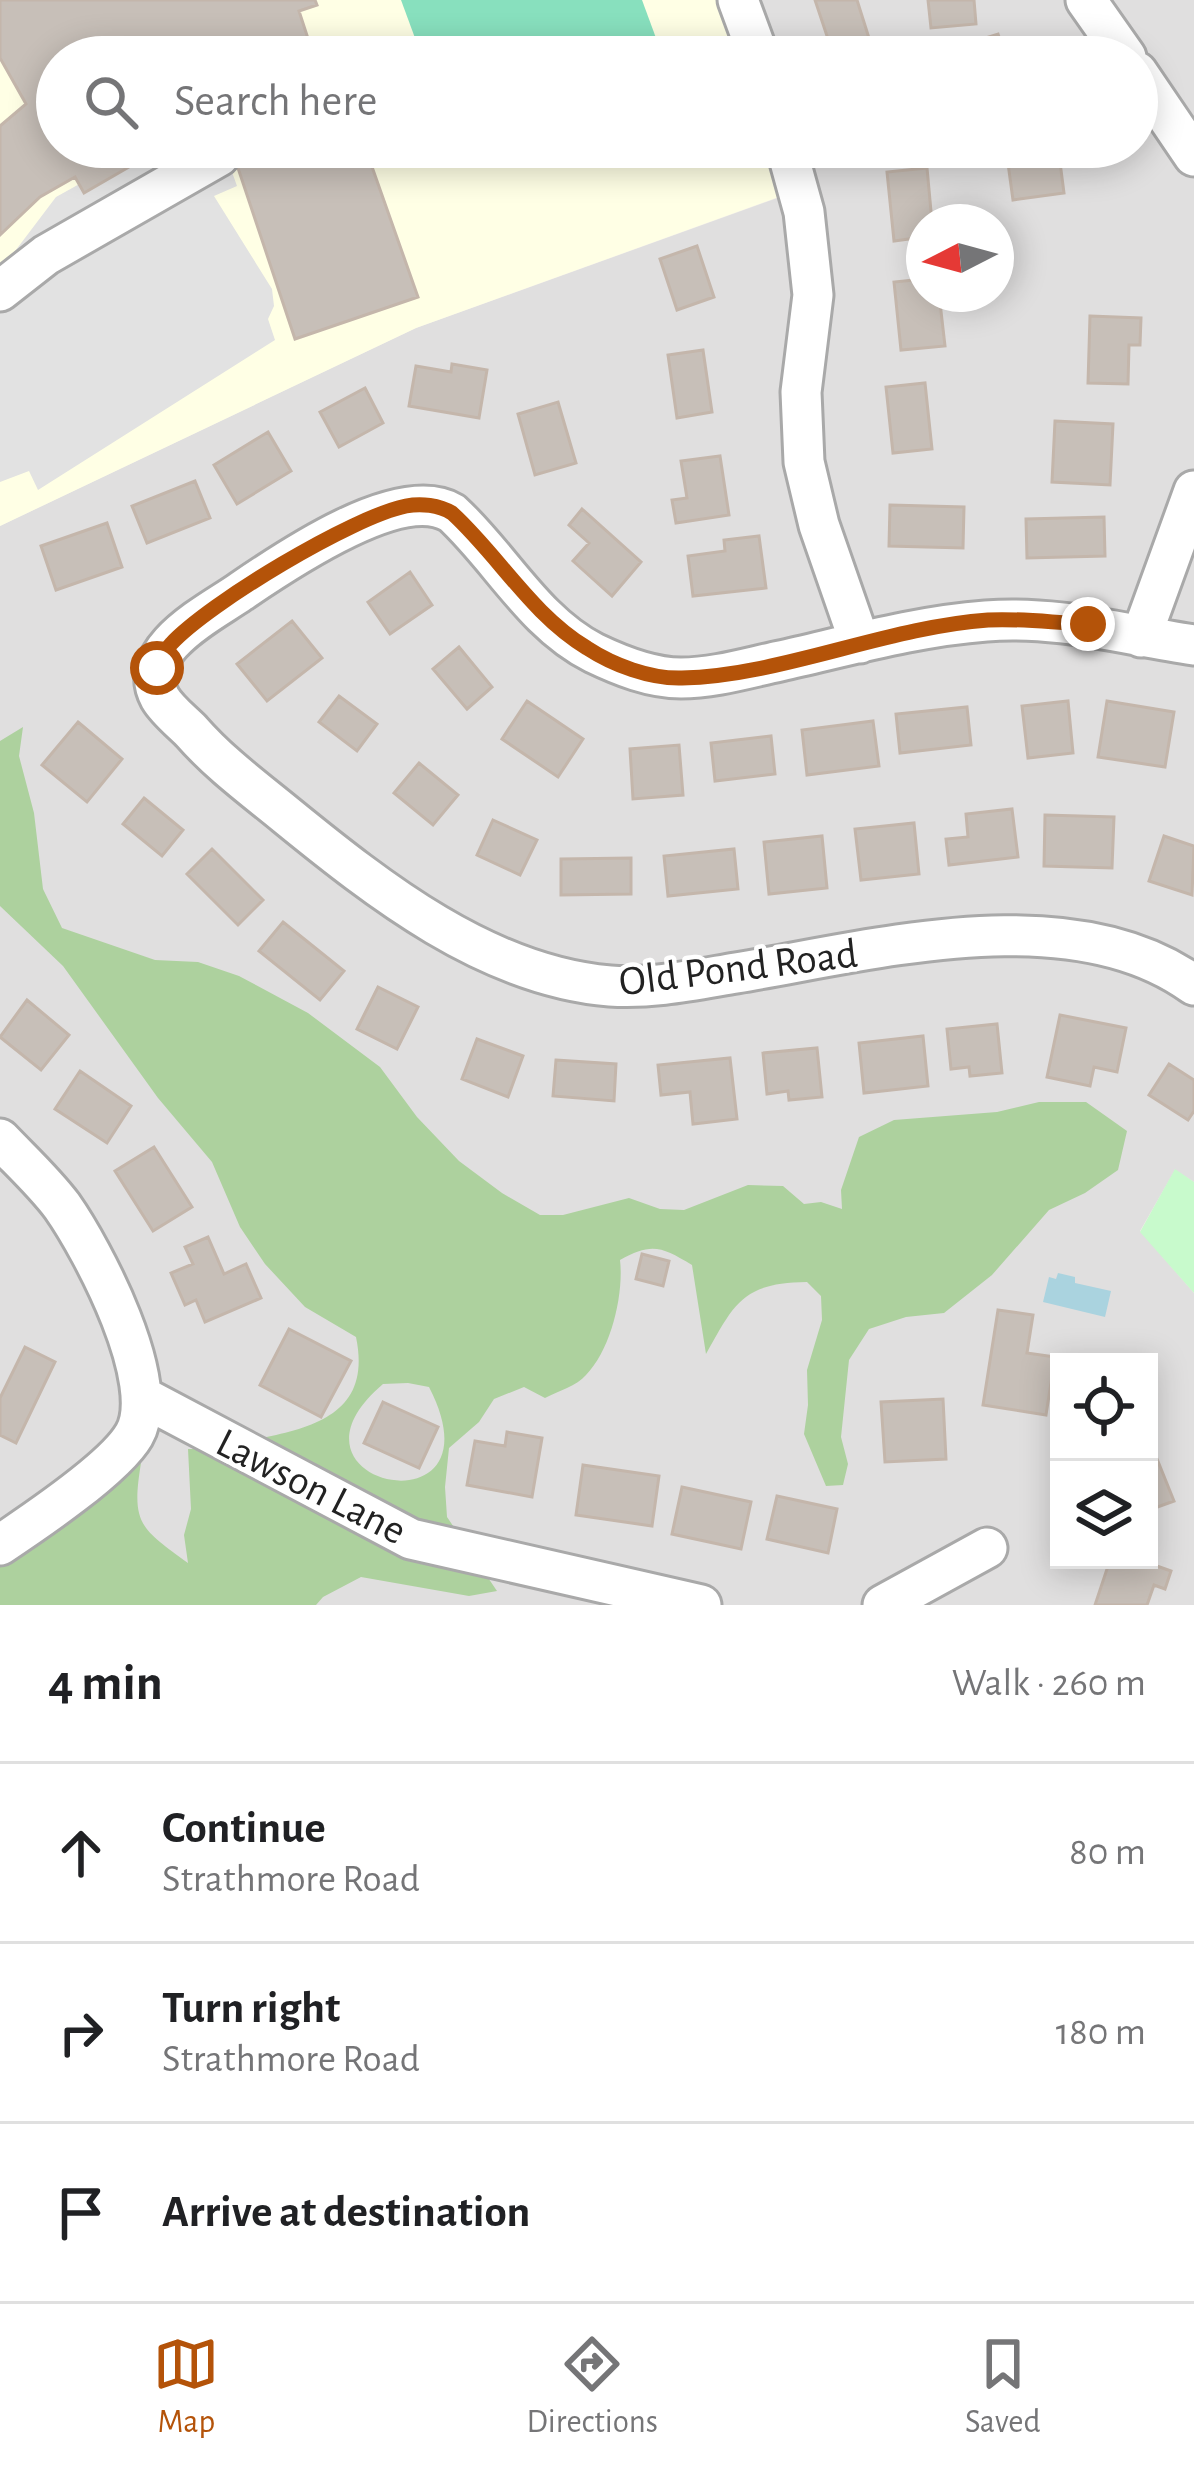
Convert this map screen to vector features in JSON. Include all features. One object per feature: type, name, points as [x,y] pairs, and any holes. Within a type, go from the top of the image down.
[{"type":"street","points":[[737,0],[751,36]]},
{"type":"street","points":[[1086,0],[1111,36]]},
{"type":"street","points":[[1158,103],[1194,156]]},
{"type":"street","points":[[0,291],[46,255],[198,168]]},
{"type":"street","points":[[791,168],[804,212],[814,296],[801,392],[804,462],[819,525],[860,643],[988,620],[1088,624],[1194,645]]},
{"type":"street","points":[[1141,637],[1194,491]]},
{"type":"street","name":"Old Pond Road","points":[[860,643],[723,674],[679,678],[643,673],[591,651],[564,632],[528,600],[452,513],[441,506],[411,505],[370,517],[261,578],[188,627],[166,648],[156,682],[160,698],[210,752],[319,842],[403,903],[479,948],[546,974],[609,986],[660,986],[891,947],[1000,936],[1070,936],[1116,946],[1194,985]]},
{"type":"street","points":[[0,1139],[43,1182],[80,1235],[131,1348],[141,1396],[139,1425],[129,1443],[45,1515],[0,1546]]},
{"type":"street","name":"Lawson Lane","points":[[141,1396],[411,1539],[701,1605]]},
{"type":"street","points":[[883,1605],[987,1548]]},
{"type":"shaded area","points":[[0,0],[738,0],[751,36],[36,36],[36,168],[792,168],[798,190],[416,328],[0,526]]},
{"type":"shaded area","points":[[738,0],[1194,0],[1194,1182],[1175,1170],[1140,1231],[1194,1293],[1194,1605],[188,1605],[0,1545],[0,526],[416,328],[797,191],[791,168],[1158,168],[1158,36],[751,36]]},
{"type":"shaded area","points":[[108,168],[231,168],[237,186],[214,196],[272,289],[274,306],[268,319],[275,340],[38,490],[29,471],[0,482],[0,271],[56,197]]},
{"type":"green space","points":[[401,0],[642,0],[655,36],[414,36]]},
{"type":"green space","points":[[23,727],[19,756],[34,813],[43,889],[62,928],[155,960],[198,962],[239,976],[308,1013],[380,1067],[417,1117],[459,1161],[540,1215],[563,1215],[629,1198],[660,1209],[684,1210],[748,1185],[783,1186],[804,1204],[821,1202],[842,1209],[841,1190],[859,1137],[894,1120],[997,1112],[1039,1102],[1086,1102],[1127,1131],[1118,1170],[1049,1210],[992,1275],[944,1313],[906,1317],[869,1329],[849,1360],[841,1437],[848,1464],[843,1485],[826,1486],[804,1434],[807,1370],[822,1320],[821,1296],[807,1282],[755,1292],[734,1309],[706,1354],[692,1265],[649,1249],[620,1260],[614,1321],[595,1364],[582,1379],[545,1398],[524,1387],[494,1399],[479,1422],[449,1448],[447,1517],[497,1591],[469,1596],[361,1577],[316,1605],[0,1605],[0,1545],[141,1463],[137,1499],[143,1523],[188,1563],[184,1535],[191,1509],[188,1449],[216,1448],[322,1420],[348,1397],[359,1362],[356,1337],[305,1307],[265,1264],[240,1227],[212,1162],[158,1098],[63,966],[0,906],[0,741]],"holes":[[[383,1384],[429,1387],[444,1434],[437,1464],[417,1478],[390,1480],[365,1469],[350,1448],[354,1420]]]},
{"type":"green space","points":[[1175,1169],[1194,1182],[1194,1293],[1140,1232]]},
{"type":"water","points":[[1058,1273],[1075,1277],[1075,1283],[1111,1291],[1105,1317],[1043,1302],[1049,1277],[1056,1279]]},
{"type":"building","points":[[0,0],[315,0],[317,5],[299,11],[307,36],[36,36],[36,168],[127,168],[84,193],[75,177],[40,197],[0,235],[0,126],[26,104],[0,58]]},
{"type":"building","points":[[815,0],[857,0],[868,36],[827,36]]},
{"type":"building","points":[[928,0],[974,0],[976,24],[931,28]]},
{"type":"building","points":[[238,168],[372,168],[418,297],[295,339]]},
{"type":"building","points":[[927,168],[930,204],[906,204],[906,239],[894,241],[887,172]]},
{"type":"building","points":[[1009,168],[1061,168],[1064,193],[1013,200]]},
{"type":"building","points":[[697,246],[714,297],[677,310],[660,259]]},
{"type":"building","points":[[906,281],[906,312],[941,312],[945,346],[901,350],[894,282]]},
{"type":"building","points":[[1090,316],[1141,318],[1140,345],[1129,345],[1128,384],[1088,383]]},
{"type":"building","points":[[703,350],[712,412],[677,418],[668,355]]},
{"type":"building","points":[[452,364],[487,370],[479,418],[409,406],[416,366],[451,372]]},
{"type":"building","points":[[925,383],[932,449],[893,453],[886,387]]},
{"type":"building","points":[[365,388],[383,423],[339,447],[320,412]]},
{"type":"building","points":[[558,402],[576,463],[535,475],[518,414]]},
{"type":"building","points":[[1055,421],[1113,424],[1110,485],[1052,482]]},
{"type":"building","points":[[268,432],[291,471],[237,504],[214,465]]},
{"type":"building","points":[[720,456],[729,515],[676,523],[672,500],[687,498],[681,461]]},
{"type":"building","points":[[195,481],[210,518],[147,543],[132,506]]},
{"type":"building","points":[[890,505],[964,507],[963,548],[889,546]]},
{"type":"building","points":[[582,509],[641,562],[612,596],[573,561],[589,543],[569,525]]},
{"type":"building","points":[[1104,517],[1105,556],[1027,558],[1026,519]]},
{"type":"building","points":[[107,523],[122,567],[56,590],[41,546]]},
{"type":"building","points":[[759,536],[766,588],[693,596],[688,556],[725,551],[724,540]]},
{"type":"building","points":[[410,572],[432,605],[390,634],[368,602]]},
{"type":"building","points":[[292,621],[322,658],[267,701],[237,664]]},
{"type":"building","points":[[459,647],[492,687],[467,709],[433,669]]},
{"type":"building","points":[[339,696],[377,724],[357,751],[319,722]]},
{"type":"building","points":[[527,701],[583,739],[558,777],[502,739]]},
{"type":"building","points":[[1068,701],[1073,753],[1028,758],[1022,706]]},
{"type":"building","points":[[1107,701],[1174,712],[1165,767],[1098,757]]},
{"type":"building","points":[[967,707],[971,745],[900,753],[896,714]]},
{"type":"building","points":[[873,721],[879,766],[807,775],[802,730]]},
{"type":"building","points":[[78,722],[122,759],[87,802],[42,765]]},
{"type":"building","points":[[771,736],[775,774],[715,781],[711,743]]},
{"type":"building","points":[[679,745],[683,795],[633,799],[630,749]]},
{"type":"building","points":[[419,763],[458,795],[433,825],[394,793]]},
{"type":"building","points":[[144,798],[183,830],[162,856],[123,824]]},
{"type":"building","points":[[1012,809],[1018,857],[949,865],[946,839],[968,837],[966,814]]},
{"type":"building","points":[[1045,815],[1114,817],[1112,868],[1044,866]]},
{"type":"building","points":[[493,820],[537,840],[520,875],[477,855]]},
{"type":"building","points":[[914,823],[919,874],[861,880],[855,829]]},
{"type":"building","points":[[822,836],[827,888],[769,894],[764,842]]},
{"type":"building","points":[[1164,836],[1194,846],[1192,895],[1149,881]]},
{"type":"building","points":[[212,849],[263,900],[238,925],[187,874]]},
{"type":"building","points":[[734,849],[738,889],[668,896],[664,856]]},
{"type":"building","points":[[631,858],[631,894],[561,895],[561,859]]},
{"type":"building","points":[[283,922],[344,971],[320,1000],[259,951]]},
{"type":"building","points":[[378,987],[418,1007],[397,1049],[357,1029]]},
{"type":"building","points":[[27,1000],[69,1035],[41,1070],[0,1037]]},
{"type":"building","points":[[1060,1015],[1126,1028],[1117,1072],[1094,1067],[1090,1086],[1047,1077]]},
{"type":"building","points":[[997,1024],[1002,1073],[970,1076],[969,1067],[951,1069],[947,1029]]},
{"type":"building","points":[[923,1036],[928,1086],[864,1093],[859,1043]]},
{"type":"building","points":[[477,1039],[523,1056],[508,1097],[462,1079]]},
{"type":"building","points":[[817,1048],[822,1097],[789,1100],[788,1091],[767,1094],[763,1053]]},
{"type":"building","points":[[730,1058],[737,1119],[693,1124],[690,1092],[661,1095],[658,1065]]},
{"type":"building","points":[[556,1060],[616,1064],[614,1101],[553,1096]]},
{"type":"building","points":[[1169,1064],[1194,1080],[1194,1111],[1188,1120],[1149,1095]]},
{"type":"building","points":[[80,1071],[131,1106],[107,1143],[55,1109]]},
{"type":"building","points":[[154,1147],[192,1207],[153,1231],[115,1171]]},
{"type":"building","points":[[208,1237],[224,1274],[246,1264],[261,1298],[205,1322],[196,1300],[185,1305],[171,1273],[193,1264],[185,1247]]},
{"type":"building","points":[[642,1254],[669,1261],[663,1286],[636,1279]]},
{"type":"building","points":[[998,1310],[1033,1315],[1027,1353],[1050,1356],[1046,1415],[983,1405]]},
{"type":"building","points":[[289,1329],[351,1361],[321,1417],[260,1385]]},
{"type":"building","points":[[25,1347],[55,1362],[16,1443],[0,1435],[0,1398]]},
{"type":"building","points":[[943,1399],[946,1459],[885,1462],[881,1402]]},
{"type":"building","points":[[383,1402],[438,1427],[419,1468],[364,1443]]},
{"type":"building","points":[[507,1432],[542,1438],[532,1497],[467,1485],[475,1441],[505,1446]]},
{"type":"building","points":[[1158,1461],[1174,1501],[1158,1507]]},
{"type":"building","points":[[583,1465],[659,1476],[652,1526],[576,1515]]},
{"type":"building","points":[[682,1487],[751,1502],[741,1549],[672,1534]]},
{"type":"building","points":[[777,1496],[837,1509],[828,1553],[767,1539]]},
{"type":"building","points":[[1158,1566],[1171,1571],[1165,1589],[1154,1585],[1147,1605],[1095,1605],[1107,1569]]},
{"type":"route","points":[[157,668],[166,648],[188,627],[261,578],[370,517],[411,505],[441,506],[452,513],[528,600],[564,632],[591,651],[643,673],[679,678],[723,674],[988,620],[1088,624]]}]
